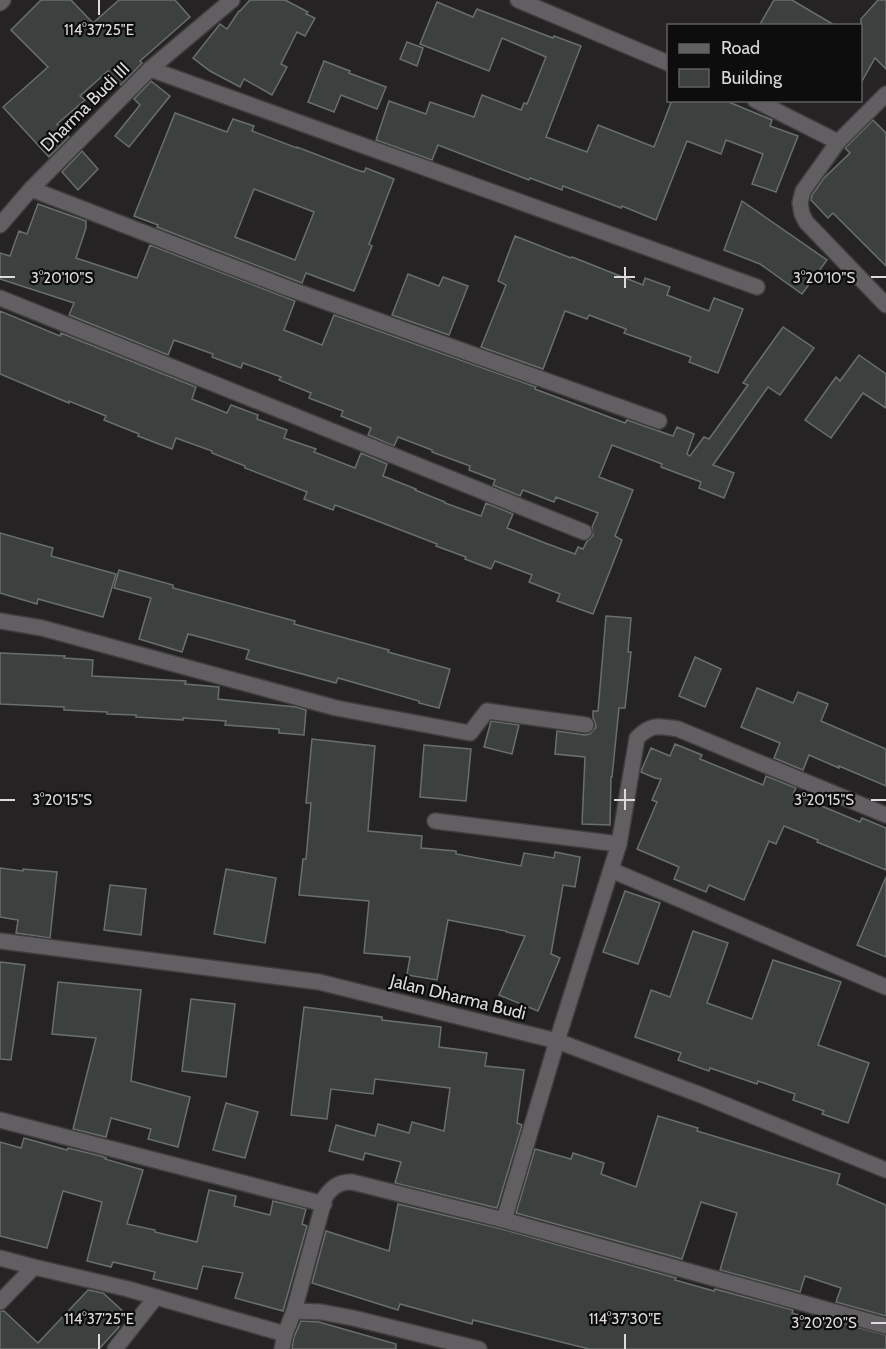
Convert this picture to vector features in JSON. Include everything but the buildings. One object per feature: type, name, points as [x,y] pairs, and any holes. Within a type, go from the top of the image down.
[{"type":"street","points":[[0,3],[3,0]]},
{"type":"street","name":"Dharma Budi III","points":[[0,225],[31,189],[150,69],[232,0]]},
{"type":"street","points":[[518,0],[667,62]]},
{"type":"street","points":[[150,69],[757,288]]},
{"type":"street","points":[[886,94],[838,142],[803,191],[800,203],[806,222],[886,306]]},
{"type":"street","points":[[759,102],[838,142]]},
{"type":"street","points":[[31,189],[290,289],[659,421]]},
{"type":"street","points":[[0,298],[584,532]]},
{"type":"street","points":[[0,621],[42,628],[336,708],[470,733],[487,711],[586,725]]},
{"type":"street","points":[[504,1220],[619,844],[638,738],[646,729],[657,726],[678,729],[886,815]]},
{"type":"street","points":[[435,821],[619,844]]},
{"type":"street","points":[[611,870],[886,987]]},
{"type":"street","name":"Jalan Dharma Budi","points":[[0,941],[319,982],[557,1041],[701,1095],[886,1170]]},
{"type":"street","points":[[0,1120],[324,1204]]},
{"type":"street","points":[[0,1258],[128,1289],[283,1341],[294,1311],[326,1197],[332,1188],[341,1182],[352,1182],[504,1220],[886,1326]]},
{"type":"street","points":[[0,1302],[34,1267]]},
{"type":"street","points":[[115,1349],[156,1298]]},
{"type":"street","points":[[294,1311],[321,1312],[353,1318],[479,1349]]}]
